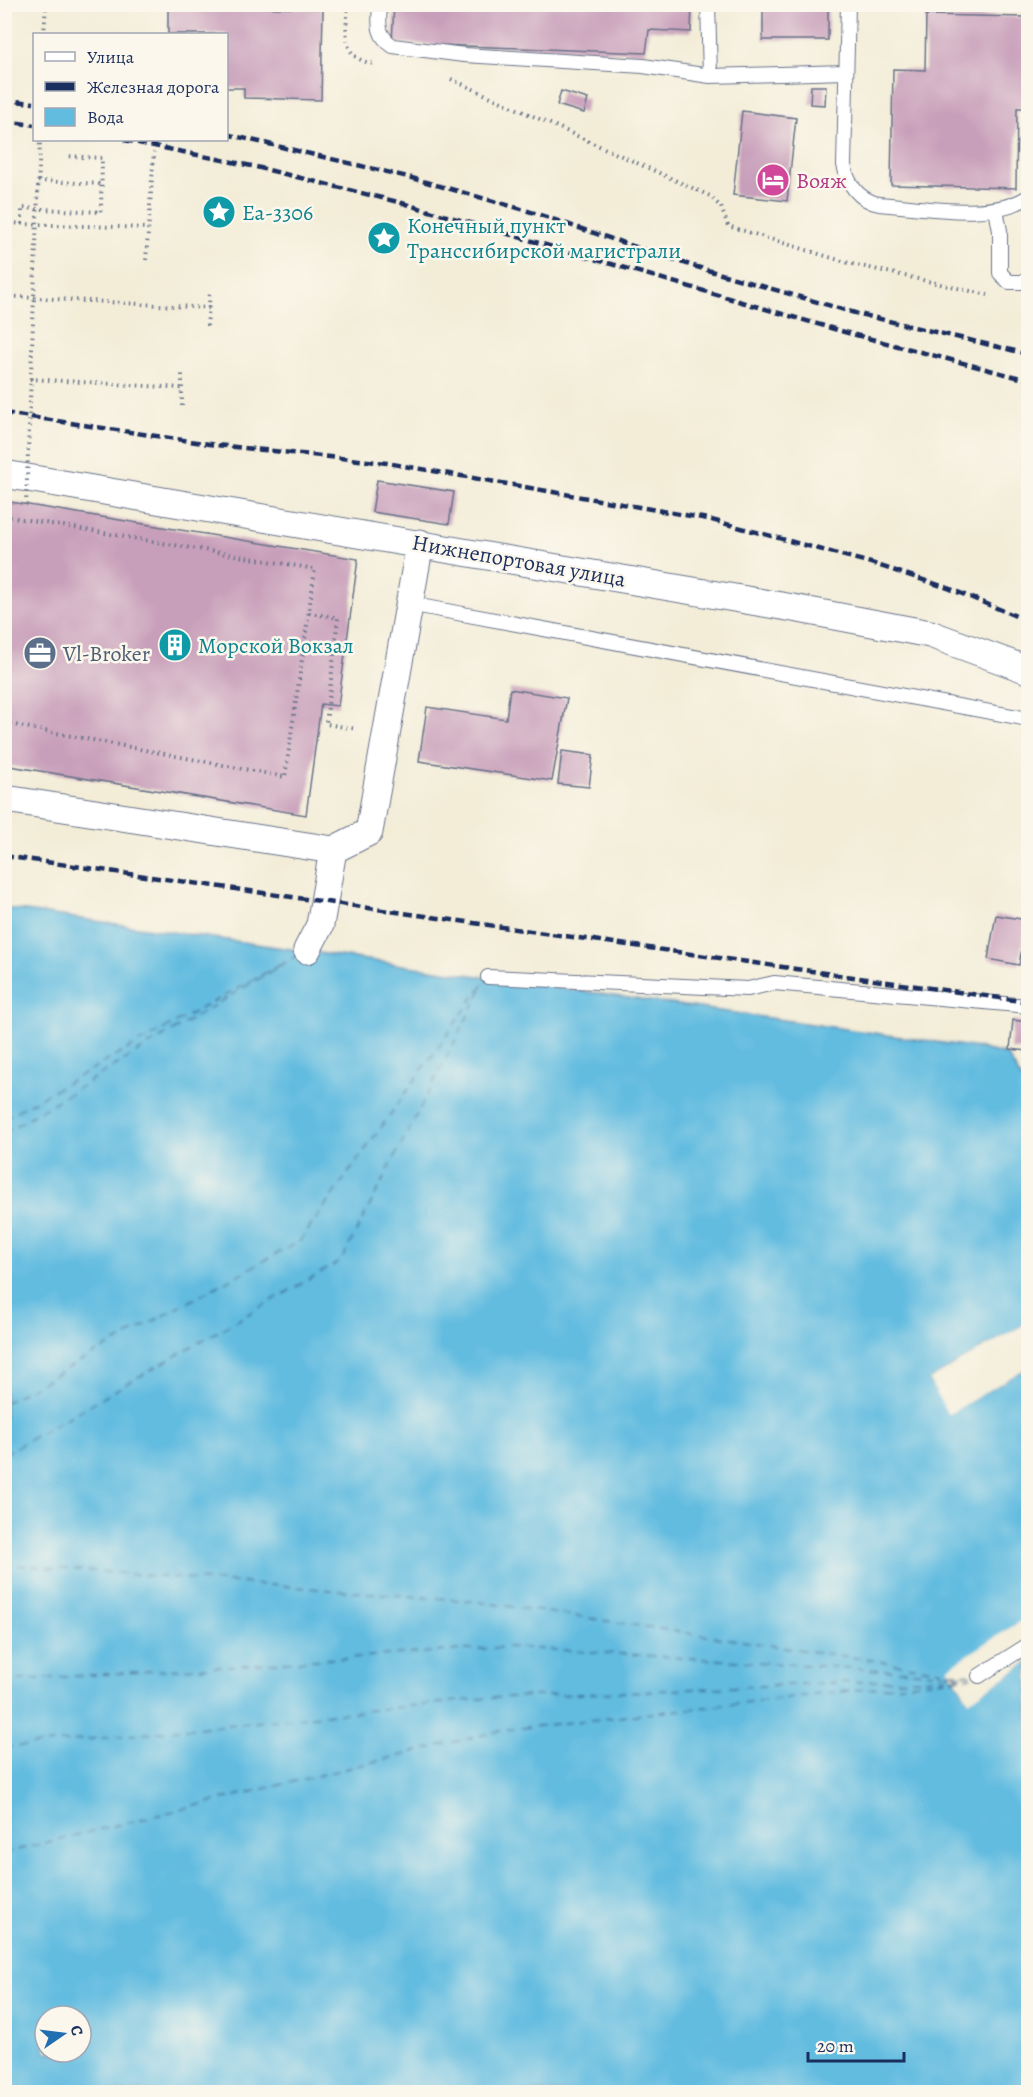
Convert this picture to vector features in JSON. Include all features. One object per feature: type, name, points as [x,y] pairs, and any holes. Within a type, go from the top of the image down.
[{"type":"street","name":"Нижнепортовая улица","points":[[4,474],[420,543],[930,634],[1029,670]]},
{"type":"street","points":[[8,799],[333,850],[369,832],[420,543]]},
{"type":"street","points":[[307,950],[320,925],[333,850]]},
{"type":"lane","points":[[380,4],[379,31],[385,41],[393,46],[464,56],[643,66],[710,76],[845,72]]},
{"type":"lane","points":[[708,4],[710,76]]},
{"type":"lane","points":[[848,4],[844,165],[847,180],[867,201],[985,210],[1029,197]]},
{"type":"lane","points":[[996,208],[1000,231],[1000,273],[1009,282],[1029,282]]},
{"type":"lane","points":[[409,604],[1029,719]]},
{"type":"lane","points":[[488,977],[748,988],[774,983],[1029,1006]]},
{"type":"lane","points":[[979,1676],[1029,1645]]},
{"type":"path","points":[[35,4],[57,4]]},
{"type":"path","points":[[348,4],[346,36],[355,57],[364,62],[387,65]]},
{"type":"path","points":[[44,33],[46,5]]},
{"type":"path","points":[[441,75],[710,196],[721,207],[728,226],[852,264],[987,296],[997,290]]},
{"type":"path","points":[[4,187],[6,131]]},
{"type":"path","points":[[26,520],[40,141]]},
{"type":"path","points":[[146,260],[154,152]]},
{"type":"path","points":[[22,224],[22,208],[101,212],[102,158],[67,156]]},
{"type":"path","points":[[39,181],[102,184]]},
{"type":"path","points":[[4,222],[148,228]]},
{"type":"path","points":[[207,326],[210,292]]},
{"type":"path","points":[[4,296],[209,308]]},
{"type":"path","points":[[182,373],[182,406]]},
{"type":"path","points":[[30,379],[181,388]]},
{"type":"path","points":[[4,516],[315,569],[285,777],[4,723]]},
{"type":"path","points":[[309,613],[338,618],[326,724]]},
{"type":"water","points":[[5,908],[978,1048],[1007,1055],[1028,1090],[1028,1322],[929,1380],[949,1414],[1028,1367],[1028,1619],[949,1672],[969,1700],[1028,1662],[1028,2092],[5,2092]]},
{"type":"pier","points":[[1028,1322],[1028,1326],[933,1381],[949,1410],[1028,1364],[1028,1367],[948,1415],[929,1380]]},
{"type":"pier","points":[[1028,1616],[1028,1622],[953,1673],[970,1697],[1028,1659],[1028,1662],[969,1701],[948,1668]]},
{"type":"building","points":[[168,4],[246,4],[245,7],[323,9],[321,100],[244,98],[244,88],[228,88],[228,33],[168,33]]},
{"type":"building","points":[[394,4],[692,4],[691,32],[649,30],[646,53],[392,43]]},
{"type":"building","points":[[763,4],[828,4],[828,40],[763,40]]},
{"type":"building","points":[[926,15],[1028,17],[1028,108],[1017,108],[1016,188],[891,185],[893,69],[925,70]]},
{"type":"building","points":[[811,86],[826,86],[825,105],[810,104]]},
{"type":"building","points":[[561,91],[588,99],[584,113],[557,105]]},
{"type":"building","points":[[742,111],[796,118],[787,201],[733,195]]},
{"type":"building","points":[[377,480],[454,492],[449,524],[372,512]]},
{"type":"building","name":"Морской Вокзал","points":[[4,501],[358,559],[338,706],[321,704],[306,815],[4,765]]},
{"type":"building","points":[[510,689],[567,698],[552,781],[419,761],[427,707],[506,719]]},
{"type":"building","points":[[562,751],[593,755],[589,787],[558,784]]},
{"type":"building","points":[[996,915],[1027,920],[1019,965],[988,959]]},
{"type":"building","points":[[1027,936],[1028,952],[1025,952]]},
{"type":"building","points":[[1013,1020],[1028,1022],[1028,1051],[1010,1049]]},
{"type":"ferry route","points":[[4,1133],[296,956]]},
{"type":"ferry route","points":[[4,1118],[283,963]]},
{"type":"ferry route","points":[[4,1403],[300,1241],[484,983]]},
{"type":"ferry route","points":[[4,1454],[341,1261],[485,983]]},
{"type":"ferry route","points":[[4,1564],[472,1601],[972,1675]]},
{"type":"ferry route","points":[[4,1681],[508,1647],[966,1675]]},
{"type":"ferry route","points":[[4,1748],[489,1698],[963,1677]]},
{"type":"ferry route","points":[[4,1853],[503,1730],[972,1677]]},
{"type":"railway","points":[[4,100],[33,103]]},
{"type":"railway","points":[[4,121],[33,125]]},
{"type":"railway","points":[[228,134],[408,177],[525,210],[690,265],[855,313],[1028,354]]},
{"type":"railway","points":[[129,141],[252,166],[402,203],[848,333],[1028,380]]},
{"type":"railway","points":[[4,413],[216,445],[387,463],[708,519],[871,563],[948,588],[1028,621]]},
{"type":"railway","points":[[4,856],[1028,1002]]},
{"type":"place","name":"Вояж","points":[[773,180]]},
{"type":"place","name":"Еа-3306","points":[[219,212]]},
{"type":"place","name":"Конечный пункт Транссибирской магистрали","points":[[384,238]]},
{"type":"place","name":"Морской Вокзал","points":[[175,645]]},
{"type":"place","name":"Vl-Broker","points":[[40,653]]}]
